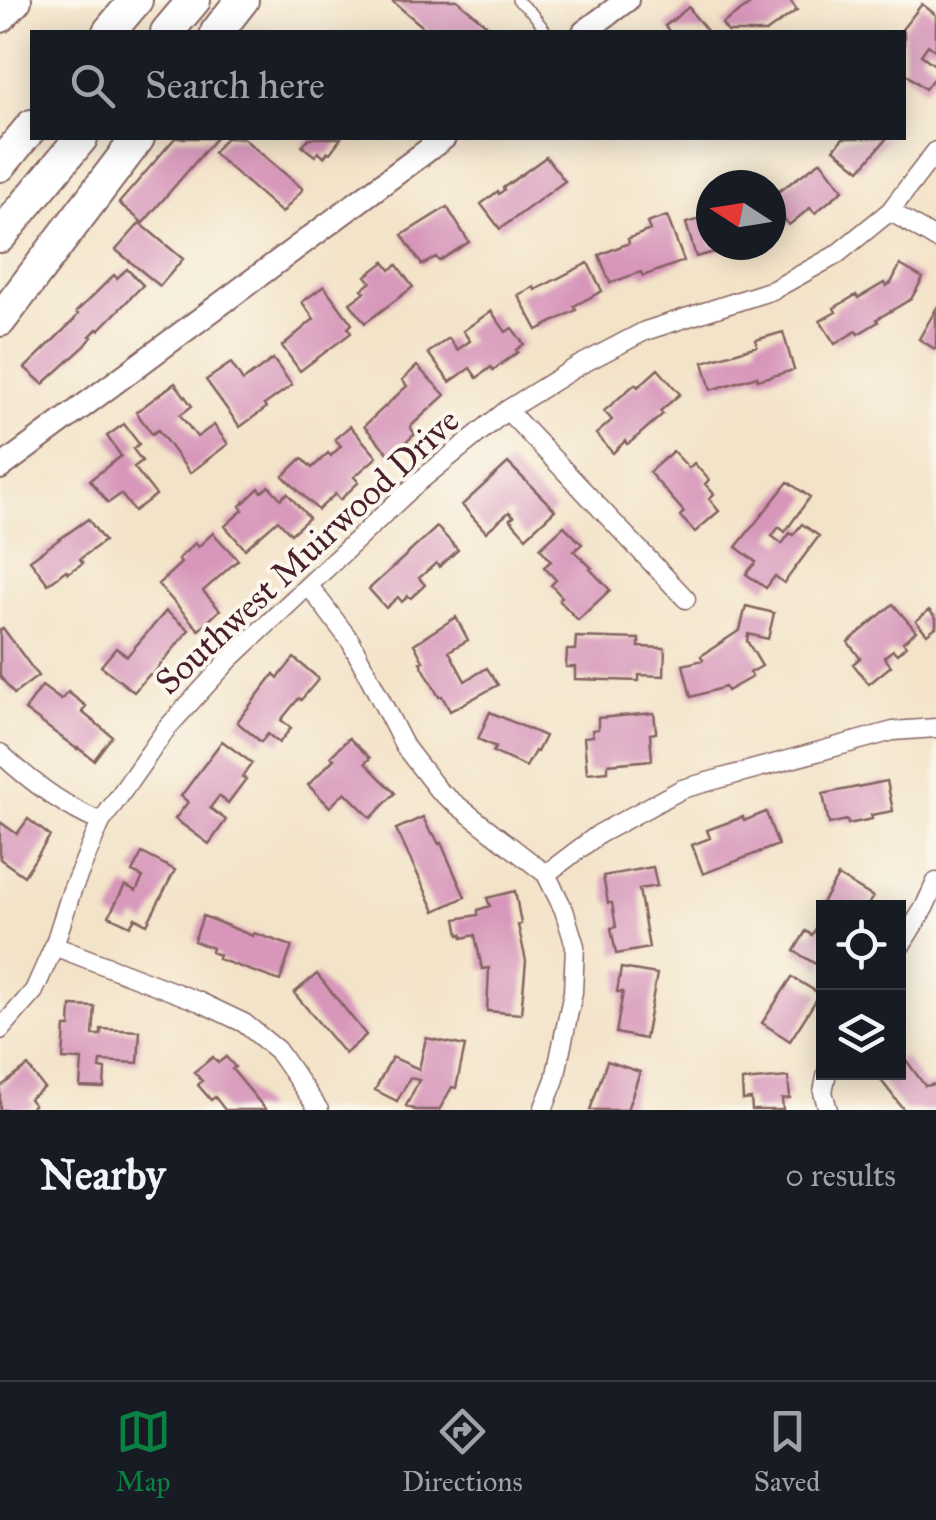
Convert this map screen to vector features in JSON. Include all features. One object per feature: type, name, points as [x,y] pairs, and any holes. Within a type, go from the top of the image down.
[{"type":"highway","points":[[0,16],[15,0]]},
{"type":"highway","points":[[111,30],[136,0]]},
{"type":"highway","points":[[169,30],[194,0]]},
{"type":"highway","points":[[219,30],[242,0]]},
{"type":"highway","points":[[0,165],[30,128]]},
{"type":"highway","points":[[0,236],[79,140]]},
{"type":"highway","points":[[0,320],[136,140]]},
{"type":"street","points":[[587,30],[628,0]]},
{"type":"street","points":[[0,468],[441,140]]},
{"type":"street","name":"Southwest Muirwood Drive","points":[[0,1030],[34,990],[101,822],[168,728],[230,660],[416,484],[507,410],[578,366],[645,331],[773,290],[836,254],[890,210],[936,151]]},
{"type":"street","points":[[890,210],[936,239]]},
{"type":"street","points":[[507,410],[686,599]]},
{"type":"street","points":[[309,586],[351,642],[405,747],[439,791],[546,874],[564,910],[575,946],[574,992],[555,1080],[543,1110]]},
{"type":"street","points":[[546,874],[599,834],[682,790],[892,730],[936,728]]},
{"type":"street","points":[[0,753],[58,798],[101,822]]},
{"type":"street","points":[[906,937],[936,882]]},
{"type":"street","points":[[54,946],[244,1023],[276,1050],[319,1110]]},
{"type":"street","points":[[824,1080],[822,1092],[828,1110]]},
{"type":"lane","points":[[517,0],[545,30]]},
{"type":"building","points":[[391,0],[457,0],[493,30],[427,30]]},
{"type":"building","points":[[756,0],[790,0],[797,10],[769,30],[726,30],[722,24]]},
{"type":"building","points":[[922,4],[936,15],[936,51],[928,45],[921,55],[936,66],[936,75],[925,89],[906,74],[906,30],[902,30]]},
{"type":"building","points":[[689,7],[706,30],[668,30],[665,26]]},
{"type":"building","points":[[173,140],[214,140],[143,223],[119,203]]},
{"type":"building","points":[[224,140],[245,140],[303,189],[282,213],[213,153]]},
{"type":"building","points":[[307,140],[340,140],[324,157],[318,152],[315,156],[302,146]]},
{"type":"building","points":[[841,140],[885,140],[860,170],[834,149]]},
{"type":"building","points":[[546,157],[565,181],[500,229],[481,204]]},
{"type":"building","points":[[821,161],[843,190],[815,213],[810,208],[789,225],[786,186]]},
{"type":"building","points":[[447,207],[469,242],[439,261],[436,257],[422,265],[402,235]]},
{"type":"building","points":[[667,216],[684,261],[610,283],[599,255],[629,243],[628,239],[650,230],[647,223]]},
{"type":"building","points":[[696,220],[696,257],[686,223]]},
{"type":"building","points":[[140,223],[183,259],[160,286],[116,250]]},
{"type":"building","points":[[384,262],[390,270],[397,265],[413,287],[365,323],[350,303],[371,282],[366,276]]},
{"type":"building","points":[[588,263],[602,291],[537,330],[518,295]]},
{"type":"building","points":[[900,265],[923,278],[911,299],[858,334],[856,331],[835,344],[820,321],[856,295],[858,298],[891,283]]},
{"type":"building","points":[[127,269],[143,285],[43,384],[25,368],[114,275],[117,278]]},
{"type":"building","points":[[324,286],[352,324],[348,328],[351,333],[300,371],[282,346],[314,319],[302,302]]},
{"type":"building","points":[[936,309],[936,346],[935,349],[919,339]]},
{"type":"building","points":[[491,311],[506,332],[512,328],[524,344],[493,370],[491,367],[477,378],[470,368],[450,382],[428,353],[449,338],[457,350],[470,341],[463,331]]},
{"type":"building","points":[[783,332],[794,370],[711,390],[703,362],[757,346],[756,340]]},
{"type":"building","points":[[273,359],[292,385],[240,427],[206,380],[231,363],[243,381]]},
{"type":"building","points":[[417,366],[445,395],[410,427],[415,434],[391,456],[364,426],[407,386],[402,380]]},
{"type":"building","points":[[658,369],[680,394],[660,411],[663,414],[613,453],[596,434],[612,420],[604,411]]},
{"type":"building","points":[[175,383],[192,406],[180,415],[197,437],[214,425],[228,444],[190,473],[158,430],[152,434],[136,412]]},
{"type":"building","points":[[124,424],[139,444],[133,449],[142,461],[134,467],[156,495],[134,511],[121,494],[108,503],[90,480],[121,456],[107,436]]},
{"type":"building","points":[[350,426],[377,457],[354,477],[359,482],[340,500],[335,494],[318,510],[283,476],[302,458],[312,468],[328,453],[331,456],[341,446],[335,439]]},
{"type":"building","points":[[673,451],[689,468],[694,463],[709,480],[705,484],[714,494],[709,499],[719,511],[695,532],[680,516],[684,512],[649,472]]},
{"type":"building","points":[[508,463],[555,510],[526,537],[510,519],[514,516],[509,512],[486,532],[462,505]]},
{"type":"building","points":[[788,482],[810,497],[785,532],[779,527],[772,536],[782,544],[802,524],[819,536],[784,583],[775,576],[766,588],[746,574],[756,562],[736,547]]},
{"type":"building","points":[[269,486],[281,499],[287,493],[309,518],[291,534],[278,520],[245,549],[225,526],[259,488],[262,492]]},
{"type":"building","points":[[88,519],[104,541],[80,559],[83,563],[48,584],[30,560]]},
{"type":"building","points":[[564,526],[582,544],[574,551],[610,590],[578,620],[551,585],[556,580],[544,567],[551,561],[540,548]]},
{"type":"building","points":[[437,527],[458,550],[419,578],[425,585],[411,598],[408,596],[402,602],[398,597],[386,608],[369,589]]},
{"type":"building","points":[[213,533],[238,560],[203,591],[220,610],[199,630],[158,584],[181,563],[178,559],[195,543],[198,547]]},
{"type":"building","points":[[893,604],[916,631],[903,642],[906,646],[897,654],[893,650],[884,657],[891,666],[869,684],[853,664],[860,658],[848,642]]},
{"type":"building","points":[[746,606],[774,613],[768,639],[748,634],[747,641],[762,666],[750,673],[752,677],[727,691],[725,687],[691,697],[683,665],[703,660],[701,656],[740,630]]},
{"type":"building","points":[[929,610],[936,618],[936,627],[927,634],[916,621]]},
{"type":"building","points":[[166,611],[189,630],[134,692],[101,666],[116,648],[127,656]]},
{"type":"building","points":[[456,617],[468,640],[449,651],[465,681],[487,668],[498,685],[450,711],[420,662],[423,661],[414,644]]},
{"type":"building","points":[[3,628],[38,676],[14,694],[0,676]]},
{"type":"building","points":[[576,637],[639,639],[639,647],[665,648],[664,676],[639,675],[639,681],[575,679],[575,667],[566,667],[567,650],[575,650]]},
{"type":"building","points":[[294,658],[317,681],[281,720],[291,728],[279,743],[268,734],[261,742],[237,722],[274,674],[278,678]]},
{"type":"building","points":[[42,686],[61,700],[68,692],[86,706],[82,712],[112,736],[94,760],[25,710]]},
{"type":"building","points":[[490,712],[545,736],[526,767],[493,752],[496,747],[478,739]]},
{"type":"building","points":[[654,713],[656,733],[650,734],[652,760],[608,764],[608,771],[587,773],[584,737],[593,736],[598,718]]},
{"type":"building","points":[[349,738],[370,758],[365,763],[395,793],[371,818],[345,792],[330,807],[308,785]]},
{"type":"building","points":[[222,741],[252,763],[242,777],[246,779],[228,803],[219,796],[210,808],[226,820],[209,844],[175,819],[188,802],[181,796]]},
{"type":"building","points":[[887,781],[893,811],[848,824],[847,820],[829,824],[823,794]]},
{"type":"building","points":[[766,812],[778,845],[703,874],[692,845],[710,838],[707,830]]},
{"type":"building","points":[[423,817],[431,834],[441,843],[465,897],[435,911],[396,829]]},
{"type":"building","points":[[28,819],[50,836],[24,876],[0,859],[0,822],[17,834]]},
{"type":"building","points":[[142,853],[175,870],[147,924],[135,918],[130,926],[109,916],[125,885],[136,891],[143,877],[132,872]]},
{"type":"building","points":[[653,867],[657,886],[639,889],[649,948],[616,954],[612,903],[608,903],[603,876]]},
{"type":"building","points":[[838,876],[873,897],[871,900],[824,900]]},
{"type":"building","points":[[515,891],[526,961],[521,1014],[487,1011],[489,968],[482,969],[475,935],[459,935],[456,919],[478,915],[478,910],[490,906],[487,898]]},
{"type":"building","points":[[203,916],[292,946],[280,981],[218,959],[212,948],[194,941]]},
{"type":"building","points":[[816,929],[816,964],[794,951],[806,931],[812,935]]},
{"type":"building","points":[[621,968],[657,974],[645,1039],[616,1033],[623,992],[617,992]]},
{"type":"building","points":[[317,974],[366,1035],[345,1054],[294,993]]},
{"type":"building","points":[[792,977],[816,992],[816,1000],[790,1041],[762,1023]]},
{"type":"building","points":[[71,1006],[95,1007],[93,1035],[101,1035],[101,1029],[140,1031],[138,1063],[101,1061],[100,1068],[105,1069],[104,1088],[80,1087],[82,1060],[63,1059]]},
{"type":"building","points":[[426,1038],[465,1046],[456,1088],[452,1087],[439,1110],[406,1106],[419,1080],[410,1078],[397,1101],[375,1090],[392,1057],[419,1069]]},
{"type":"building","points":[[213,1057],[218,1063],[226,1057],[266,1110],[225,1110],[215,1097],[211,1100],[198,1085],[202,1081],[194,1072]]},
{"type":"building","points":[[906,1060],[925,1086],[936,1084],[936,1110],[904,1110],[881,1080],[906,1080]]},
{"type":"building","points":[[607,1061],[640,1072],[627,1110],[590,1110]]},
{"type":"building","points":[[28,1066],[44,1088],[29,1099],[34,1105],[28,1110],[0,1110],[0,1087]]},
{"type":"building","points":[[788,1077],[790,1098],[782,1099],[783,1110],[752,1110],[751,1099],[743,1100],[742,1081]]}]
